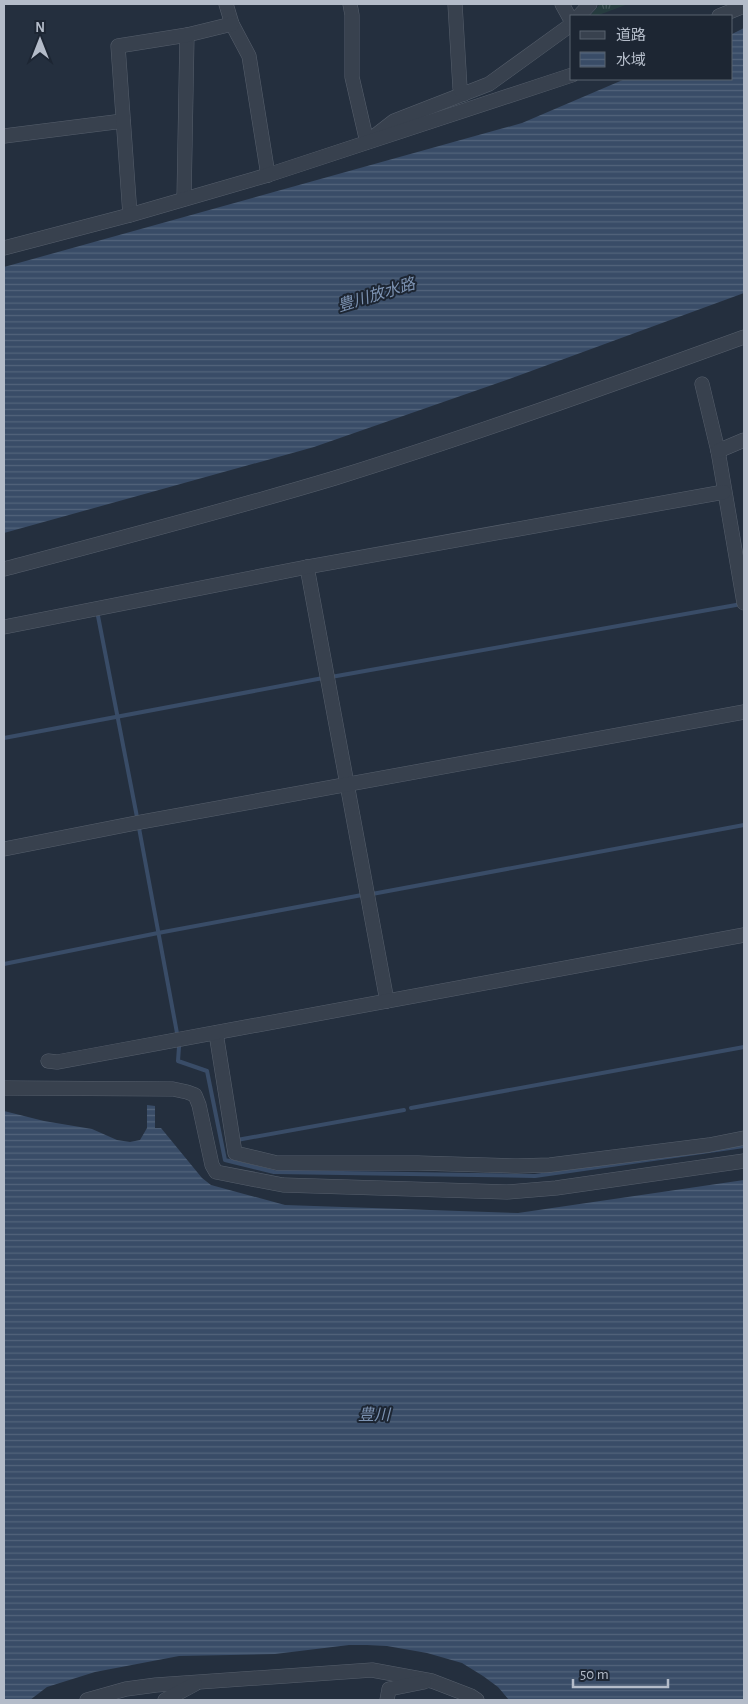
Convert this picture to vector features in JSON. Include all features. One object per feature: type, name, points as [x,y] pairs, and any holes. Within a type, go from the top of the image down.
[{"type":"street","points":[[226,4],[232,24],[250,56],[268,175]]},
{"type":"street","points":[[350,4],[352,15],[352,77],[367,142]]},
{"type":"street","points":[[455,4],[460,88],[464,94]]},
{"type":"street","points":[[562,4],[570,19]]},
{"type":"street","points":[[580,15],[590,4]]},
{"type":"street","points":[[722,15],[744,6]]},
{"type":"street","points":[[130,215],[118,46],[187,35],[232,24]]},
{"type":"street","points":[[367,142],[394,121],[490,84],[570,24]]},
{"type":"street","points":[[184,199],[187,35]]},
{"type":"street","points":[[4,248],[130,215],[268,175],[570,76]]},
{"type":"street","points":[[4,136],[123,121]]},
{"type":"street","points":[[4,569],[334,478],[552,407],[744,337]]},
{"type":"street","points":[[702,384],[718,451],[724,492],[741,567],[744,603]]},
{"type":"street","points":[[718,451],[744,440]]},
{"type":"street","points":[[4,626],[307,567],[724,492]]},
{"type":"street","points":[[307,567],[387,1001]]},
{"type":"street","points":[[4,849],[744,712]]},
{"type":"street","points":[[48,1061],[57,1062],[744,935]]},
{"type":"street","points":[[216,1033],[235,1153],[277,1162],[550,1165],[709,1145],[744,1138]]},
{"type":"street","points":[[4,1088],[173,1089],[187,1092],[195,1095],[199,1105],[212,1165],[216,1172],[283,1185],[506,1192],[556,1188],[744,1161]]},
{"type":"street","points":[[87,1700],[126,1689],[201,1681],[372,1670],[432,1680],[477,1700]]},
{"type":"street","points":[[387,1700],[389,1688],[432,1680]]},
{"type":"street","points":[[165,1700],[201,1681]]},
{"type":"green space","points":[[600,4],[628,4],[599,15],[591,15]]},
{"type":"water","name":"豊川放水路","points":[[744,28],[744,293],[512,378],[314,447],[4,533],[4,267],[522,123],[623,80],[733,80],[733,34]]},
{"type":"water","name":"豊川","points":[[147,1105],[155,1106],[155,1128],[161,1128],[202,1178],[211,1185],[285,1205],[518,1213],[744,1180],[744,1700],[509,1700],[498,1687],[462,1663],[427,1653],[387,1646],[349,1645],[275,1654],[179,1656],[95,1672],[47,1687],[30,1700],[4,1700],[4,1111],[44,1121],[92,1129],[117,1140],[130,1142],[140,1140],[147,1128]]},
{"type":"waterway","points":[[331,677],[736,605]]},
{"type":"waterway","points":[[98,616],[137,817]]},
{"type":"waterway","points":[[4,738],[323,678]]},
{"type":"waterway","points":[[372,894],[744,825]]},
{"type":"waterway","points":[[139,828],[177,1033]]},
{"type":"waterway","points":[[4,964],[362,895]]},
{"type":"waterway","points":[[179,1047],[178,1061],[207,1071],[225,1160],[274,1172],[535,1176],[744,1146]]},
{"type":"waterway","points":[[411,1108],[744,1047]]},
{"type":"waterway","points":[[237,1140],[404,1110]]}]
